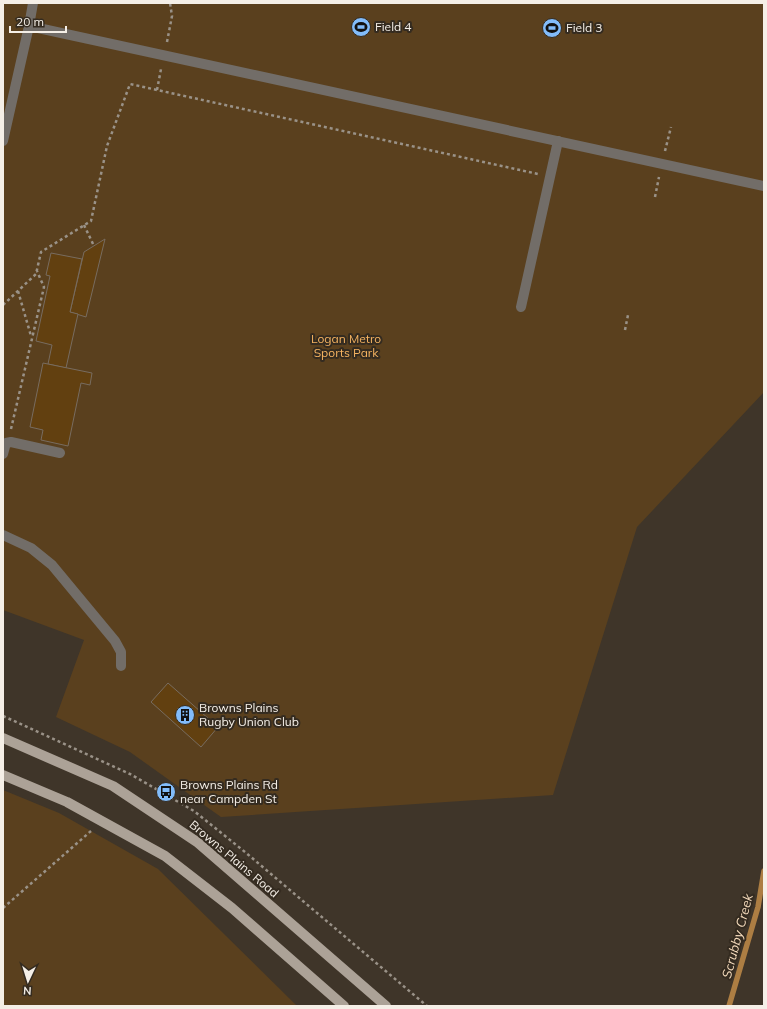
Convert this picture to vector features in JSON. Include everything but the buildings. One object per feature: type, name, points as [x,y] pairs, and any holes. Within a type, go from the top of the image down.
[{"type":"main road","name":"Browns Plains Road","points":[[3,738],[113,786],[197,842],[386,1006]]},
{"type":"main road","points":[[3,775],[67,802],[165,856],[232,908],[344,1006]]},
{"type":"street","points":[[3,141],[30,26],[33,3]]},
{"type":"street","points":[[30,26],[764,186]]},
{"type":"street","points":[[521,307],[558,141]]},
{"type":"street","points":[[3,454],[6,443],[11,442],[60,453]]},
{"type":"street","points":[[3,535],[31,548],[52,565],[115,641],[121,652],[121,666]]},
{"type":"path","points":[[167,42],[172,16],[170,3]]},
{"type":"path","points":[[157,90],[162,67]]},
{"type":"path","points":[[3,305],[36,274],[41,252],[91,221],[108,146],[130,84],[550,177]]},
{"type":"path","points":[[665,153],[671,127]]},
{"type":"path","points":[[655,197],[660,173]]},
{"type":"path","points":[[84,225],[94,246]]},
{"type":"path","points":[[8,443],[31,337],[44,287],[37,271]]},
{"type":"path","points":[[18,291],[31,337]]},
{"type":"path","points":[[625,330],[628,315]]},
{"type":"path","points":[[3,908],[102,821]]},
{"type":"green space","name":"Logan Metro Sports Park","points":[[3,3],[764,3],[764,392],[637,527],[553,795],[221,817],[130,752],[56,717],[84,640],[3,610]]},
{"type":"green space","points":[[3,790],[59,813],[158,869],[297,1006],[3,1006]]},
{"type":"waterway","name":"Scrubby Creek","points":[[729,1006],[758,907],[764,871]]},
{"type":"place","name":"Field 4","points":[[361,27]]},
{"type":"place","name":"Field 3","points":[[552,28]]},
{"type":"place","name":"Browns Plains Rugby Union Club","points":[[185,715]]},
{"type":"place","name":"Browns Plains Rd near Campden St","points":[[166,792]]}]
